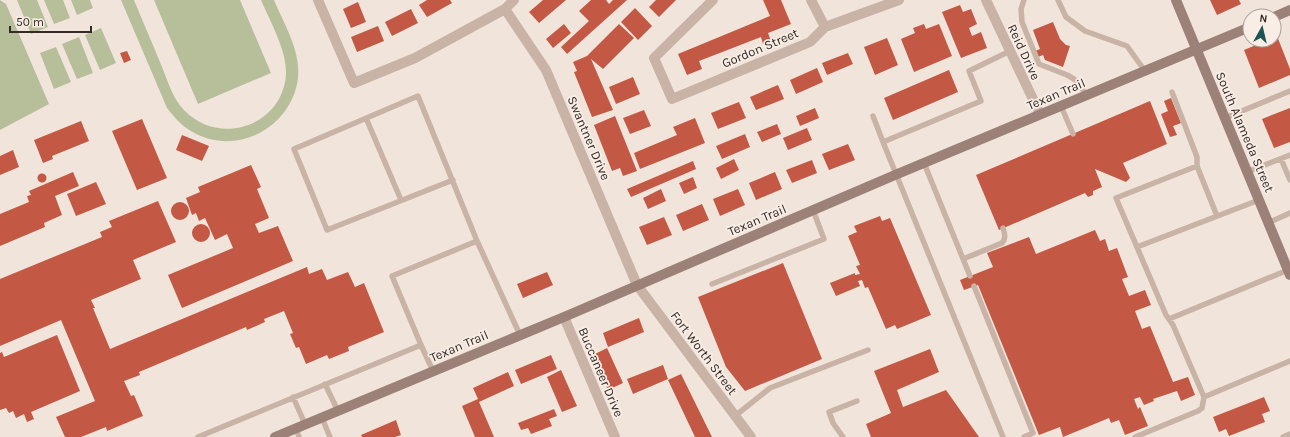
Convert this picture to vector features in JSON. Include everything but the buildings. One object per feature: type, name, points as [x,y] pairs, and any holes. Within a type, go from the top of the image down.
[{"type":"street","points":[[318,0],[354,82],[415,58],[505,9],[514,0]]},
{"type":"street","name":"Gordon Street","points":[[713,0],[654,58],[672,99],[810,42],[825,28],[879,3],[899,0]]},
{"type":"street","points":[[811,0],[825,28]]},
{"type":"street","name":"Reid Drive","points":[[986,0],[1040,114]]},
{"type":"street","name":"South Alameda Street","points":[[1176,0],[1289,272]]},
{"type":"street","name":"Swantner Drive","points":[[505,9],[546,70],[637,285]]},
{"type":"street","name":"Texan Trail","points":[[275,437],[300,430],[338,411],[564,317],[895,175],[1242,30]]},
{"type":"street","name":"Fort Worth Street","points":[[637,285],[751,437]]},
{"type":"street","name":"Buccaneer Drive","points":[[564,317],[615,437]]},
{"type":"lane","points":[[1024,0],[1021,9],[1022,22],[1039,64],[1074,79],[1087,95]]},
{"type":"lane","points":[[1058,0],[1066,17],[1085,32],[1127,46],[1145,71]]},
{"type":"lane","points":[[883,142],[981,101],[969,71],[1010,52]]},
{"type":"lane","points":[[1225,118],[1290,91]]},
{"type":"lane","points":[[1172,92],[1198,158],[1197,166],[1217,216]]},
{"type":"lane","points":[[453,180],[327,230],[294,149],[418,96],[453,180],[477,241],[520,335]]},
{"type":"lane","points":[[1061,106],[1073,134]]},
{"type":"lane","points":[[873,116],[895,175],[1003,437]]},
{"type":"lane","points":[[366,118],[401,200]]},
{"type":"lane","points":[[1247,172],[1290,155]]},
{"type":"lane","points":[[1281,159],[1290,180]]},
{"type":"lane","points":[[924,163],[970,276]]},
{"type":"lane","points":[[1135,437],[1198,412],[1202,408],[1204,397],[1116,198],[1197,166]]},
{"type":"lane","points":[[1137,247],[1259,200]]},
{"type":"lane","points":[[712,284],[824,239],[813,210]]},
{"type":"lane","points":[[1268,223],[1290,213]]},
{"type":"lane","points":[[963,259],[1002,243],[1005,234],[1003,228]]},
{"type":"lane","points":[[433,371],[392,276],[477,241]]},
{"type":"lane","points":[[1169,319],[1289,272]]},
{"type":"lane","points":[[974,286],[1034,435],[1024,437]]},
{"type":"lane","points":[[198,437],[421,345]]},
{"type":"lane","points":[[735,416],[770,388],[868,350]]},
{"type":"lane","points":[[1204,397],[1290,361]]},
{"type":"lane","points":[[325,384],[338,411]]},
{"type":"lane","points":[[293,397],[300,430]]},
{"type":"lane","points":[[843,437],[833,423],[829,412],[856,401]]},
{"type":"lane","points":[[322,418],[330,437]]},
{"type":"lane","points":[[1283,437],[1290,434]]},
{"type":"green space","points":[[0,0],[6,4],[49,104],[0,130]]},
{"type":"green space","points":[[17,0],[37,0],[48,27],[31,34]]},
{"type":"green space","points":[[44,0],[63,0],[70,18],[54,24]]},
{"type":"green space","points":[[71,0],[90,0],[93,8],[77,15]]},
{"type":"green space","points":[[121,0],[134,0],[171,90],[180,106],[198,121],[214,127],[231,129],[247,125],[262,118],[274,107],[282,92],[286,74],[284,56],[261,0],[274,0],[291,38],[297,58],[298,68],[298,78],[293,96],[285,111],[273,124],[259,133],[243,139],[225,141],[208,139],[187,129],[167,108]]},
{"type":"green space","points":[[154,0],[240,0],[271,73],[198,104]]},
{"type":"green space","points":[[101,28],[116,63],[100,70],[85,35]]},
{"type":"green space","points":[[79,37],[93,73],[77,79],[62,44]]},
{"type":"green space","points":[[56,47],[71,82],[54,89],[40,53]]}]
